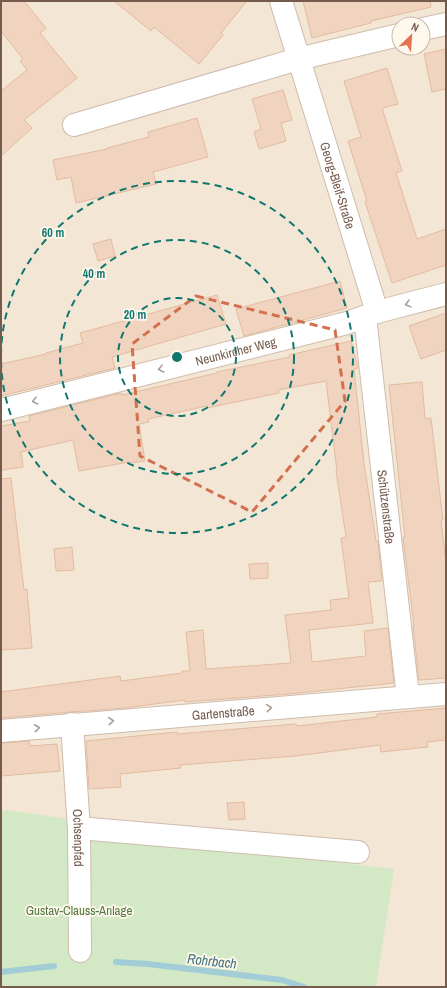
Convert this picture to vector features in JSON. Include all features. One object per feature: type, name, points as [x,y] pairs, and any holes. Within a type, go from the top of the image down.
[{"type":"street","name":"Georg-Bleif-Straße","points":[[281,1],[371,315]]},
{"type":"street","points":[[431,27],[446,24]]},
{"type":"street","points":[[74,125],[298,59],[391,37]]},
{"type":"street","name":"Neunkircher Weg","points":[[1,410],[347,323],[446,294]]},
{"type":"street","name":"Schützenstraße","points":[[371,315],[408,697]]},
{"type":"street","name":"Gartenstraße","points":[[1,731],[446,694]]},
{"type":"street","name":"Ochsenpfad","points":[[72,724],[79,828],[80,951]]},
{"type":"street","points":[[79,828],[358,852]]},
{"type":"highlighted area","points":[[196,296],[335,330],[345,401],[252,512],[140,456],[132,344]]},
{"type":"shaded area","points":[[1,1],[446,1],[446,987],[1,987]]},
{"type":"green space","name":"Gustav-Clauss-Anlage","points":[[6,810],[76,820],[76,832],[394,869],[376,987],[1,987],[1,812]]},
{"type":"building","points":[[1,1],[24,1],[46,28],[40,33],[77,78],[24,120],[32,128],[1,156],[1,91],[27,70],[20,61],[23,59],[1,31]]},
{"type":"building","points":[[114,1],[247,1],[221,33],[223,35],[199,64],[154,27],[151,31]]},
{"type":"building","points":[[303,1],[430,1],[431,7],[371,21],[371,23],[312,38]]},
{"type":"building","points":[[446,49],[446,89],[432,92],[424,56],[431,56],[431,52]]},
{"type":"building","points":[[387,68],[398,104],[382,108],[402,171],[396,173],[417,239],[446,229],[446,265],[392,283],[365,202],[367,201],[348,141],[361,137],[344,81]]},
{"type":"building","points":[[283,90],[292,120],[281,123],[286,141],[259,149],[254,132],[261,129],[252,99]]},
{"type":"building","points":[[197,118],[208,157],[153,172],[156,184],[76,203],[71,177],[57,180],[53,160],[107,149],[149,137],[148,132]]},
{"type":"building","points":[[111,239],[115,256],[98,261],[93,244]]},
{"type":"building","points":[[340,281],[347,308],[244,336],[236,309]]},
{"type":"building","points":[[217,295],[226,324],[112,357],[115,368],[1,396],[1,364],[46,354],[83,343],[80,333]]},
{"type":"building","points":[[446,313],[446,350],[421,359],[409,326]]},
{"type":"building","points":[[351,341],[358,368],[354,369],[364,463],[376,541],[378,541],[382,581],[368,582],[373,623],[309,630],[312,662],[366,656],[364,631],[388,628],[394,683],[289,694],[185,702],[185,700],[124,708],[1,718],[1,692],[120,676],[121,681],[190,671],[186,632],[203,630],[206,669],[291,663],[285,615],[331,610],[330,600],[349,598],[341,538],[346,537],[336,471],[326,381],[278,390],[279,393],[207,408],[207,406],[148,419],[149,422],[139,424],[145,461],[129,462],[79,471],[73,440],[21,452],[23,467],[1,470],[1,426],[30,421],[29,416],[121,393],[122,395],[217,372],[290,357],[289,355]]},
{"type":"building","points":[[422,382],[425,419],[431,418],[443,520],[441,520],[446,563],[446,678],[419,680],[403,538],[405,537],[389,385]]},
{"type":"building","points":[[11,478],[24,590],[27,589],[32,648],[1,650],[1,479]]},
{"type":"building","points":[[72,547],[74,570],[56,571],[54,549]]},
{"type":"building","points":[[268,563],[268,578],[250,579],[249,564]]},
{"type":"building","points":[[446,708],[446,740],[427,742],[428,747],[381,752],[380,745],[296,756],[180,765],[181,768],[120,774],[121,787],[89,789],[86,741],[177,732],[177,734],[296,724],[297,726],[377,717],[377,714]]},
{"type":"building","points":[[29,741],[30,746],[57,744],[60,771],[1,776],[1,743]]},
{"type":"building","points":[[244,802],[245,819],[229,820],[227,803]]},
{"type":"waterway","name":"Rohrbach","points":[[116,962],[148,964],[282,980],[304,987]]},
{"type":"waterway","name":"Rohrbach","points":[[1,972],[54,966]]}]
